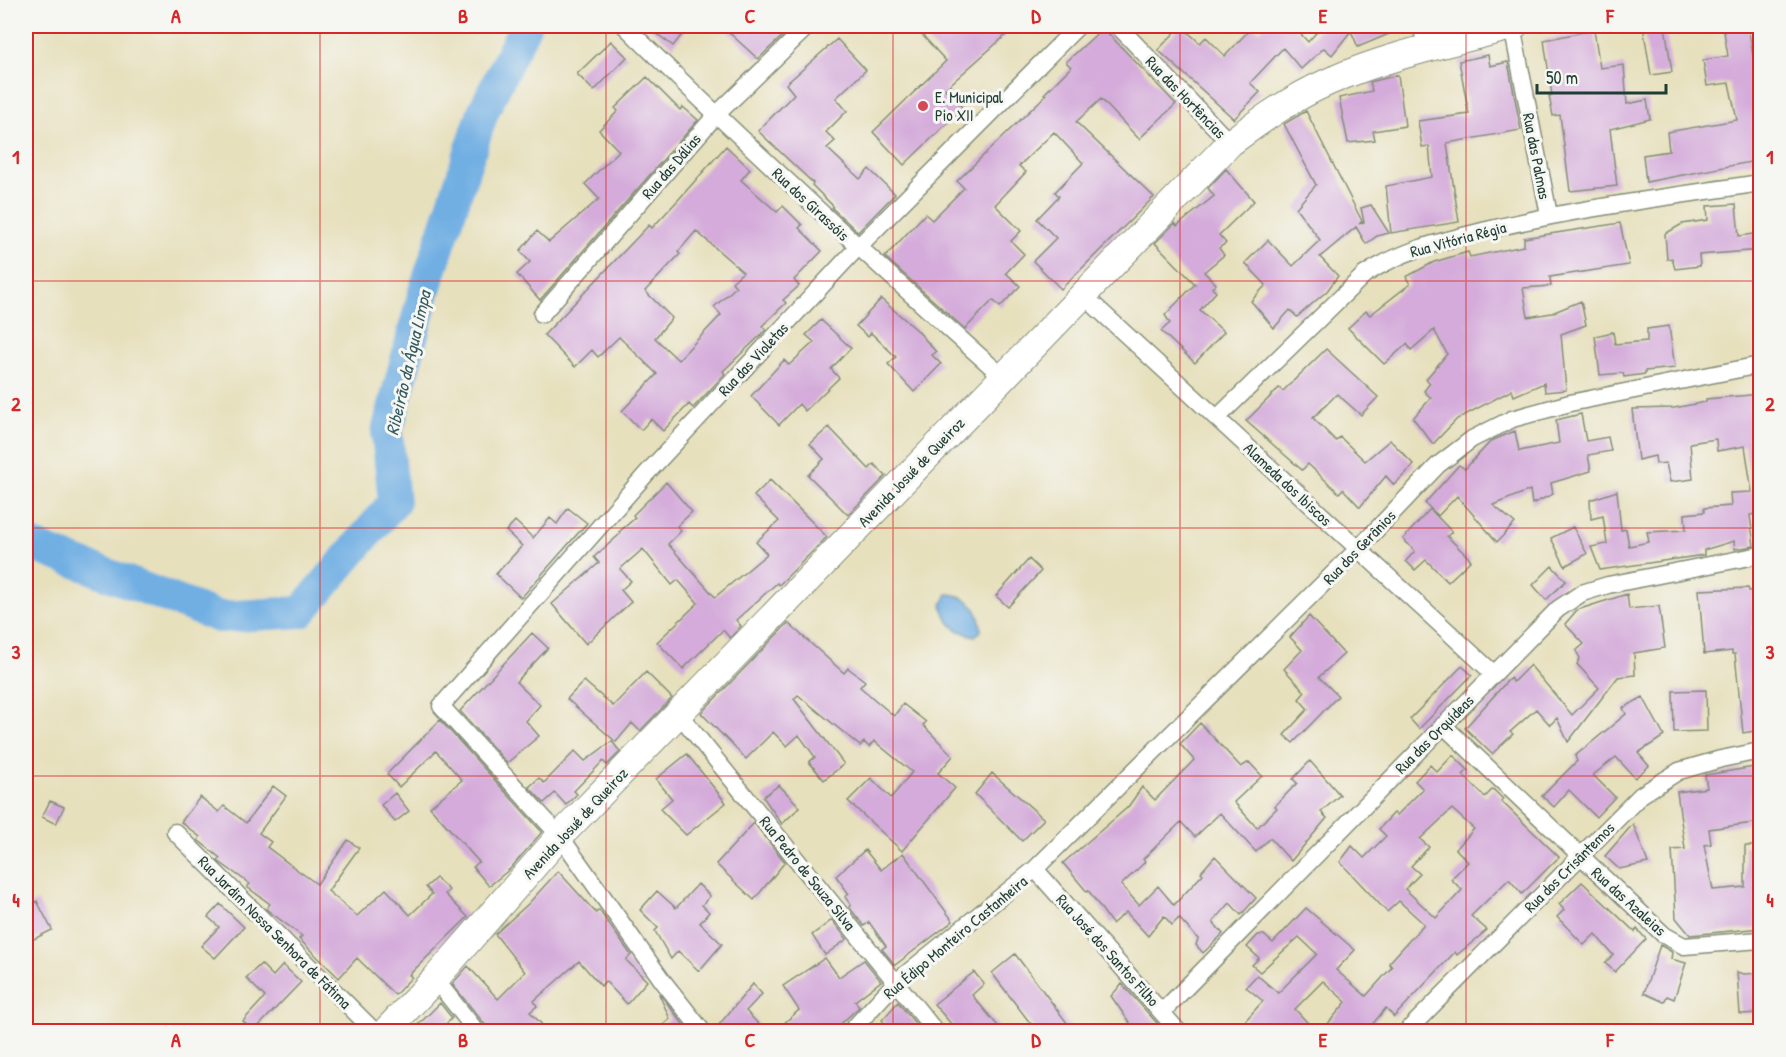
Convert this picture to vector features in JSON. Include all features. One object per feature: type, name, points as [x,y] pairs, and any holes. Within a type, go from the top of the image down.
[{"type":"main road","name":"Avenida Josué de Queiroz","points":[[385,1032],[435,979],[560,836],[1002,376],[1230,143],[1287,104],[1329,81],[1425,37],[1513,26]]},
{"type":"street","name":"Rua dos Girassóis","points":[[625,26],[716,115],[858,247],[1002,376]]},
{"type":"street","name":"Rua das Dálias","points":[[542,314],[716,115],[808,26]]},
{"type":"street","name":"Rua das Violetas","points":[[560,836],[441,706],[646,473],[858,247],[1078,26]]},
{"type":"street","name":"Rua das Hortências","points":[[1118,26],[1230,143]]},
{"type":"street","name":"Rua das Palmas","points":[[1513,26],[1549,215]]},
{"type":"street","name":"Rua Vitória Régia","points":[[1217,418],[1364,275],[1389,259],[1418,247],[1549,215],[1761,183]]},
{"type":"street","name":"Alameda dos Ibiscos","points":[[1082,294],[1494,674]]},
{"type":"street","name":"Rua dos Gerânios","points":[[1035,869],[1358,549],[1438,465],[1472,439],[1512,418],[1570,403],[1761,365]]},
{"type":"street","name":"Rua das Orquídeas","points":[[1163,1011],[1558,609],[1582,593],[1608,585],[1761,555]]},
{"type":"street","name":"Rua Pedro de Souza Silva","points":[[679,714],[936,1032]]},
{"type":"street","name":"Rua das Azaleias","points":[[1443,725],[1579,857],[1664,935],[1684,946],[1761,940]]},
{"type":"street","name":"Rua dos Crisântemos","points":[[1406,1032],[1641,795],[1679,771],[1761,751]]},
{"type":"street","name":"Rua Jardim Nossa Senhora de Fátima","points":[[175,832],[375,1032]]},
{"type":"street","points":[[560,836],[662,980],[703,1032]]},
{"type":"street","name":"Rua Édipo Monteiro Castanheira","points":[[850,1032],[896,982],[1035,869]]},
{"type":"street","name":"Rua José dos Santos Filho","points":[[1035,869],[1163,1011],[1179,1032]]},
{"type":"street","points":[[435,979],[477,1032]]},
{"type":"water","points":[[947,594],[967,600],[976,611],[981,631],[975,636],[962,632],[949,622],[942,605]]},
{"type":"building","points":[[647,26],[689,26],[673,46]]},
{"type":"building","points":[[722,26],[793,26],[758,59]]},
{"type":"building","points":[[914,26],[1016,26],[945,89],[963,108],[904,165],[873,132],[946,61]]},
{"type":"building","points":[[1181,26],[1200,43],[1206,37],[1225,56],[1253,26],[1259,31],[1265,26],[1293,26],[1308,42],[1322,26],[1408,26],[1358,47],[1351,31],[1332,55],[1324,48],[1301,69],[1283,48],[1250,83],[1260,92],[1234,119],[1158,50]]},
{"type":"building","points":[[1643,26],[1665,26],[1672,72],[1651,75]]},
{"type":"building","points":[[1723,26],[1748,26],[1761,103],[1761,160],[1646,182],[1643,155],[1669,151],[1667,132],[1737,120],[1729,83],[1707,86],[1703,60],[1728,56]]},
{"type":"building","points":[[1103,28],[1176,104],[1139,139],[1101,99],[1076,122],[1154,197],[1061,289],[1033,261],[1056,238],[1037,219],[1059,196],[1055,192],[1083,163],[1054,132],[1019,166],[1026,172],[995,205],[1021,231],[1011,241],[1024,254],[1006,273],[1020,286],[1000,307],[993,300],[965,329],[885,257],[925,214],[932,220],[964,188],[957,181],[1046,95],[1044,94],[1071,67],[1066,62]]},
{"type":"building","points":[[1594,30],[1600,68],[1624,65],[1627,104],[1647,100],[1650,119],[1610,129],[1617,186],[1570,191],[1560,115],[1553,116],[1549,96],[1552,96],[1544,40]]},
{"type":"building","points":[[837,39],[866,70],[836,98],[847,111],[826,132],[835,141],[827,148],[860,179],[869,169],[895,194],[858,232],[832,208],[833,206],[812,185],[813,183],[758,131],[794,94],[786,84]]},
{"type":"building","points":[[611,41],[627,57],[594,91],[577,74]]},
{"type":"building","points":[[1488,55],[1490,66],[1508,62],[1521,130],[1447,143],[1459,222],[1391,233],[1386,186],[1432,177],[1429,146],[1422,147],[1418,121],[1469,114],[1459,61]]},
{"type":"building","points":[[1398,75],[1405,126],[1373,131],[1375,140],[1348,143],[1339,98],[1372,91],[1370,82]]},
{"type":"building","points":[[647,77],[680,110],[683,107],[698,120],[540,300],[517,274],[530,262],[520,251],[537,231],[549,242],[599,199],[585,184],[619,151],[599,130],[618,111],[615,108]]},
{"type":"building","points":[[1306,111],[1362,221],[1359,224],[1364,222],[1361,208],[1371,205],[1389,233],[1377,236],[1366,244],[1356,227],[1320,257],[1338,276],[1327,291],[1297,317],[1290,310],[1274,328],[1251,301],[1266,285],[1245,263],[1268,240],[1293,266],[1320,240],[1296,208],[1316,185],[1284,124]]},
{"type":"building","points":[[726,146],[750,169],[741,180],[777,212],[783,206],[802,225],[799,228],[822,251],[794,280],[799,286],[783,300],[786,303],[762,326],[766,330],[723,371],[725,374],[693,408],[689,404],[663,431],[651,419],[641,430],[622,411],[657,374],[619,337],[598,357],[592,350],[575,367],[544,335],[649,225],[652,228]],"holes":[[[696,231],[743,272],[732,282],[736,287],[714,307],[721,315],[678,360],[655,338],[672,318],[645,291],[680,254],[678,252]]]},
{"type":"building","points":[[1226,169],[1254,201],[1219,235],[1226,243],[1219,248],[1224,255],[1204,272],[1216,284],[1212,288],[1216,292],[1200,310],[1224,332],[1195,363],[1161,331],[1170,323],[1165,315],[1195,284],[1155,243],[1175,223],[1177,226],[1214,196],[1208,188]]},
{"type":"building","points":[[1736,204],[1739,236],[1761,233],[1761,250],[1699,255],[1700,266],[1675,269],[1672,258],[1667,259],[1665,234],[1682,224],[1708,220],[1707,206]]},
{"type":"building","points":[[1620,223],[1629,265],[1550,277],[1551,286],[1523,288],[1528,317],[1552,313],[1581,301],[1586,325],[1561,334],[1566,390],[1545,392],[1544,383],[1514,396],[1512,390],[1457,419],[1433,444],[1413,418],[1431,398],[1424,391],[1430,383],[1426,379],[1447,354],[1434,330],[1411,350],[1407,344],[1384,364],[1348,328],[1366,311],[1370,315],[1410,284],[1406,277],[1434,262],[1468,252],[1470,257],[1524,246],[1524,238]]},
{"type":"building","points":[[881,299],[917,330],[936,352],[932,355],[941,364],[914,392],[888,364],[896,357],[871,333],[868,337],[856,326]]},
{"type":"building","points":[[821,320],[851,348],[831,369],[839,378],[805,411],[799,404],[779,425],[751,396],[784,360],[789,365],[814,342],[806,335]]},
{"type":"building","points":[[1669,326],[1675,368],[1645,371],[1645,374],[1624,377],[1623,373],[1600,375],[1595,336],[1613,332],[1615,344],[1647,341],[1647,329]]},
{"type":"building","points":[[1326,349],[1378,397],[1361,415],[1337,394],[1313,418],[1336,441],[1340,437],[1365,461],[1390,440],[1414,465],[1394,485],[1386,476],[1360,507],[1343,489],[1339,493],[1308,464],[1302,470],[1246,421],[1279,388],[1283,391]]},
{"type":"building","points":[[1761,394],[1761,513],[1750,515],[1754,546],[1735,549],[1734,541],[1704,550],[1704,555],[1600,570],[1591,547],[1607,544],[1603,516],[1591,519],[1590,500],[1617,491],[1621,530],[1626,529],[1629,546],[1649,542],[1647,532],[1686,530],[1685,514],[1704,512],[1704,508],[1731,506],[1730,493],[1752,492],[1745,446],[1717,451],[1716,439],[1690,443],[1693,479],[1670,482],[1666,463],[1656,464],[1655,456],[1638,460],[1632,409],[1674,408],[1706,402],[1706,399]]},
{"type":"building","points":[[1581,414],[1586,441],[1608,437],[1611,451],[1588,455],[1591,471],[1551,483],[1553,494],[1532,504],[1530,490],[1493,505],[1515,523],[1497,542],[1457,496],[1438,516],[1425,503],[1459,465],[1465,469],[1491,441],[1515,431],[1519,451],[1559,443],[1556,420]]},
{"type":"building","points":[[829,427],[869,469],[874,464],[886,476],[848,515],[808,475],[824,459],[810,444]]},
{"type":"building","points":[[770,480],[827,537],[779,585],[777,583],[736,620],[741,626],[730,638],[723,630],[683,669],[657,642],[698,603],[678,580],[672,585],[643,549],[620,569],[631,581],[621,590],[631,602],[586,644],[552,604],[599,563],[594,557],[620,534],[619,532],[635,518],[633,515],[666,482],[692,512],[677,526],[681,531],[668,544],[715,597],[767,554],[756,542],[779,521],[754,496]]},
{"type":"building","points":[[568,508],[587,523],[521,598],[496,574],[522,546],[506,531],[515,521],[533,538],[550,518],[557,524]]},
{"type":"building","points":[[1430,509],[1452,532],[1447,536],[1471,560],[1448,582],[1426,560],[1415,570],[1406,561],[1415,551],[1403,539]]},
{"type":"building","points":[[1573,527],[1587,554],[1565,566],[1551,538]]},
{"type":"building","points":[[1029,559],[1041,571],[1008,607],[996,596]]},
{"type":"building","points":[[1552,566],[1566,581],[1546,600],[1533,585]]},
{"type":"building","points":[[1748,588],[1749,591],[1761,590],[1761,624],[1752,625],[1754,652],[1761,651],[1761,730],[1743,733],[1735,654],[1732,654],[1732,651],[1704,654],[1699,590]]},
{"type":"building","points":[[1627,594],[1629,609],[1659,606],[1665,648],[1634,653],[1635,675],[1618,677],[1568,742],[1557,718],[1550,725],[1536,709],[1510,732],[1513,734],[1492,754],[1465,728],[1510,678],[1513,682],[1530,665],[1572,715],[1599,688],[1577,664],[1580,658],[1576,651],[1584,644],[1565,624],[1577,610]]},
{"type":"building","points":[[1309,616],[1344,654],[1319,677],[1338,696],[1293,743],[1284,735],[1308,709],[1299,699],[1305,692],[1284,669],[1302,650],[1290,637]]},
{"type":"building","points":[[788,623],[844,673],[848,668],[865,681],[860,687],[894,716],[903,704],[926,722],[923,725],[953,756],[938,773],[955,788],[902,851],[848,801],[871,778],[891,798],[912,772],[874,741],[869,747],[864,742],[860,746],[798,695],[794,699],[844,764],[824,780],[809,762],[815,757],[799,735],[787,746],[773,732],[746,759],[701,713]]},
{"type":"building","points":[[532,633],[548,648],[516,682],[540,705],[526,721],[539,736],[507,763],[460,711]]},
{"type":"building","points":[[1462,666],[1472,675],[1419,729],[1410,719]]},
{"type":"building","points":[[646,672],[672,698],[640,731],[632,723],[616,742],[567,699],[584,681],[613,706]]},
{"type":"building","points":[[1706,690],[1707,731],[1674,732],[1673,691]]},
{"type":"building","points":[[1643,697],[1664,736],[1638,753],[1649,766],[1635,778],[1616,757],[1593,775],[1615,797],[1596,817],[1569,790],[1554,807],[1542,796],[1577,761],[1575,756],[1626,714],[1623,708]]},
{"type":"building","points":[[440,720],[542,832],[510,869],[489,886],[473,867],[479,862],[430,807],[462,780],[436,751],[399,787],[387,774]]},
{"type":"building","points":[[1200,723],[1241,767],[1249,762],[1262,776],[1234,802],[1257,828],[1297,783],[1293,779],[1310,761],[1340,795],[1321,812],[1327,818],[1291,861],[1270,838],[1256,852],[1220,813],[1195,837],[1181,822],[1143,859],[1145,862],[1121,885],[1139,905],[1158,886],[1174,905],[1203,874],[1201,872],[1215,856],[1256,898],[1241,915],[1230,903],[1213,922],[1223,934],[1203,953],[1196,945],[1198,939],[1179,918],[1172,925],[1164,916],[1148,936],[1126,912],[1112,924],[1088,890],[1087,892],[1063,863],[1128,807],[1142,787],[1155,800],[1194,760],[1180,744]]},
{"type":"building","points":[[612,741],[620,752],[607,765],[603,761],[574,791],[577,794],[566,805],[555,793],[544,803],[529,787],[539,778],[544,783],[575,751],[585,761]]},
{"type":"building","points":[[687,754],[726,803],[686,835],[660,809],[672,799],[656,779]]},
{"type":"building","points":[[1453,755],[1468,770],[1463,775],[1485,797],[1493,789],[1503,799],[1501,801],[1559,857],[1522,894],[1509,879],[1471,916],[1487,930],[1457,955],[1455,952],[1394,1017],[1386,1008],[1366,1032],[1321,1032],[1346,1002],[1323,981],[1295,1009],[1316,1032],[1235,1032],[1263,1001],[1246,987],[1257,975],[1278,993],[1317,954],[1299,937],[1260,972],[1252,965],[1259,958],[1247,947],[1258,935],[1264,935],[1273,943],[1306,908],[1355,950],[1336,970],[1366,996],[1392,967],[1389,963],[1424,924],[1399,901],[1387,912],[1340,862],[1352,846],[1364,858],[1386,836],[1379,829],[1423,789],[1415,781],[1430,765],[1437,772]],"holes":[[[1452,809],[1474,829],[1456,849],[1468,862],[1451,879],[1462,890],[1436,918],[1405,889],[1420,874],[1411,866],[1429,847],[1420,839]]]},
{"type":"building","points":[[1761,766],[1761,822],[1709,829],[1711,844],[1704,845],[1713,890],[1745,887],[1745,846],[1757,846],[1758,873],[1761,873],[1761,928],[1690,935],[1676,918],[1672,850],[1685,849],[1677,792],[1707,788],[1705,775]]},
{"type":"building","points":[[992,773],[1044,819],[1022,841],[975,794]]},
{"type":"building","points":[[779,785],[800,807],[782,824],[763,797]]},
{"type":"building","points":[[273,786],[286,796],[259,833],[271,842],[267,847],[296,869],[317,884],[348,840],[359,848],[328,891],[357,916],[386,889],[410,915],[432,894],[426,887],[436,878],[449,890],[445,894],[468,917],[409,975],[412,977],[395,995],[357,958],[339,978],[299,939],[302,936],[266,909],[270,904],[247,887],[250,884],[218,861],[220,858],[198,840],[200,837],[181,822],[200,797],[219,812],[224,806],[246,823]]},
{"type":"building","points":[[395,793],[409,811],[395,822],[381,805]]},
{"type":"building","points":[[50,801],[64,807],[56,824],[42,817]]},
{"type":"building","points":[[754,823],[785,862],[754,900],[716,864]]},
{"type":"building","points":[[1633,824],[1648,863],[1619,869],[1605,856]]},
{"type":"building","points":[[865,850],[881,870],[903,853],[953,921],[895,965],[882,949],[886,946],[869,922],[864,926],[849,907],[851,905],[845,897],[849,894],[836,876]]},
{"type":"building","points":[[558,871],[596,913],[599,910],[631,955],[626,960],[647,981],[627,1004],[605,981],[601,986],[579,961],[534,1001],[537,1006],[530,1012],[549,1032],[491,1032],[452,984],[468,966],[498,999],[525,972],[495,934],[528,904]]},
{"type":"building","points":[[1582,882],[1635,932],[1637,929],[1646,939],[1615,972],[1605,963],[1613,955],[1595,934],[1584,945],[1557,917],[1564,910],[1559,904]]},
{"type":"building","points":[[698,884],[710,896],[702,905],[709,912],[700,923],[722,944],[699,971],[678,951],[671,959],[655,931],[658,928],[640,910],[657,891],[676,908]]},
{"type":"building","points":[[37,901],[52,930],[26,943],[26,907]]},
{"type":"building","points":[[220,904],[244,927],[215,958],[201,946],[219,927],[208,917]]},
{"type":"building","points":[[832,920],[847,939],[825,955],[812,935]]},
{"type":"building","points":[[1660,945],[1672,952],[1671,959],[1686,963],[1674,999],[1667,996],[1664,1002],[1644,993]]},
{"type":"building","points":[[1015,954],[1074,1032],[1037,1032],[992,973]]},
{"type":"building","points":[[825,958],[839,977],[864,960],[881,981],[855,1001],[859,1007],[832,1032],[774,1032],[799,1010],[783,986]]},
{"type":"building","points":[[261,964],[273,976],[283,965],[301,982],[253,1032],[243,1021],[265,997],[246,978]]},
{"type":"building","points":[[974,972],[984,984],[972,995],[1003,1032],[958,1032],[934,1004]]},
{"type":"building","points":[[1737,972],[1761,973],[1761,1013],[1740,1014]]},
{"type":"building","points":[[753,984],[762,994],[746,1011],[766,1032],[713,1032]]},
{"type":"building","points":[[1122,984],[1165,1032],[1136,1032],[1111,996]]},
{"type":"building","points":[[659,994],[689,1032],[655,1032],[670,1019]]},
{"type":"building","points":[[898,1002],[922,1032],[891,1032],[882,1020]]},
{"type":"building","points":[[440,1003],[452,1018],[438,1032],[411,1032]]},
{"type":"waterway","name":"Ribeirão da Água Limpa","points":[[26,543],[219,617],[301,612],[394,502],[387,432],[424,292],[483,112],[525,26]]},
{"type":"place","name":"E. Municipal Pio XII","points":[[923,106]]}]
